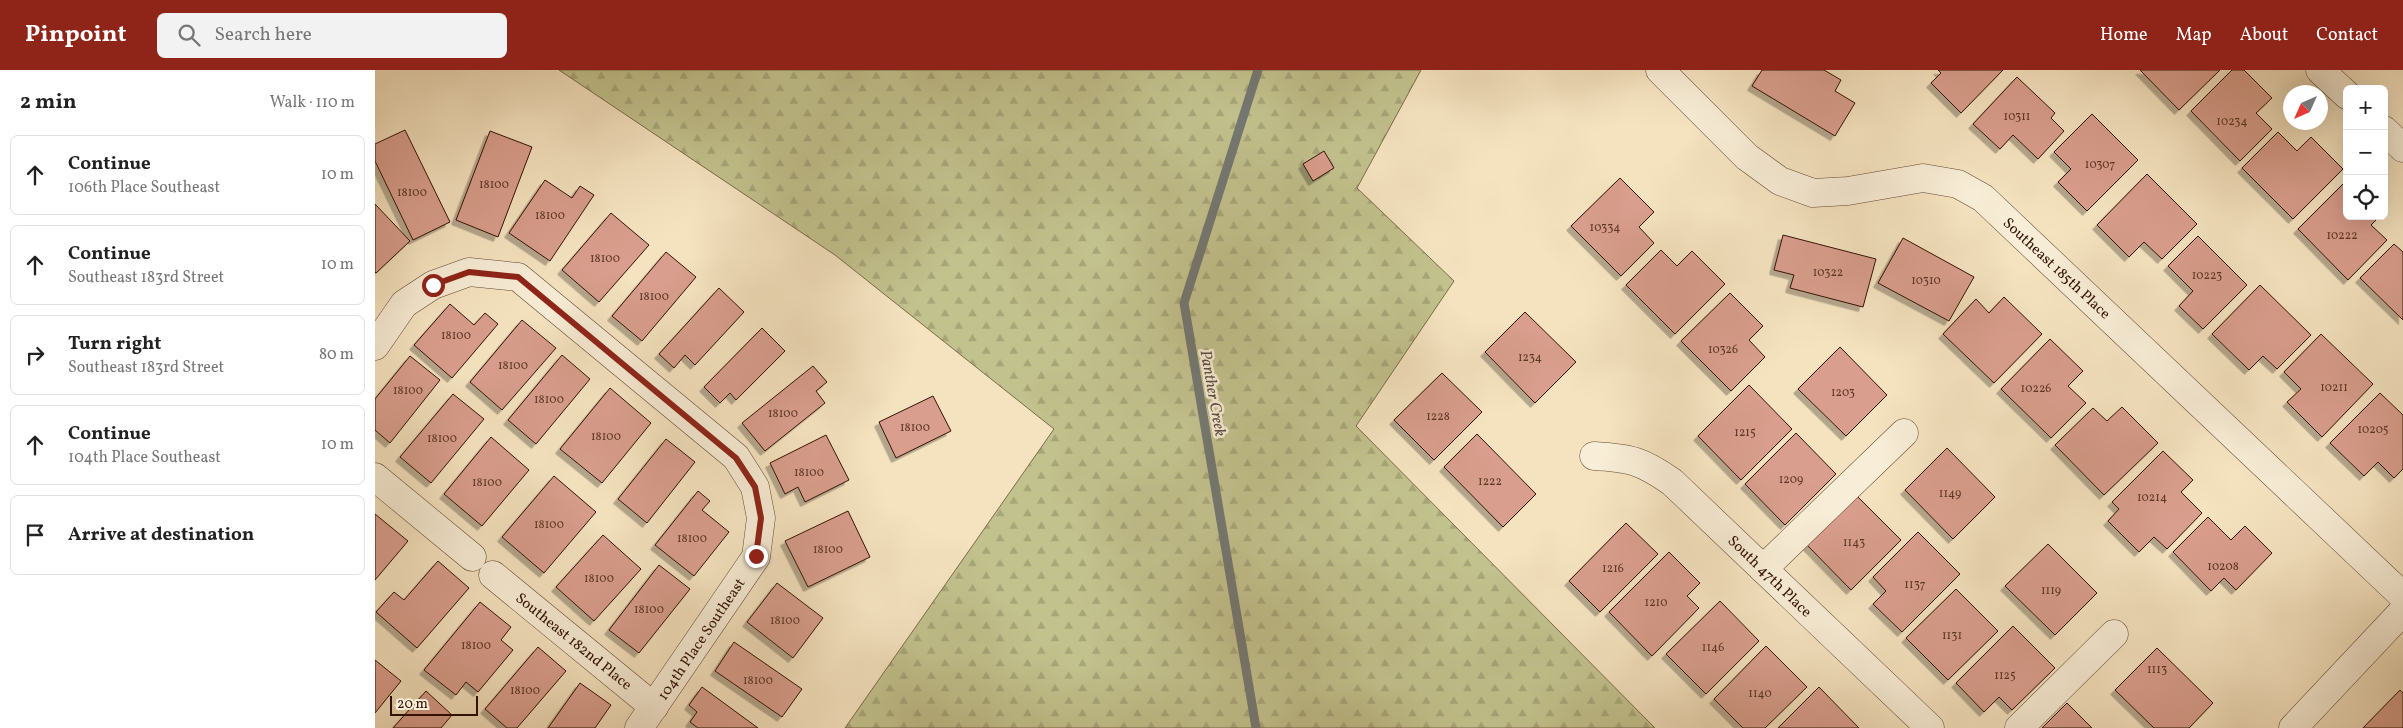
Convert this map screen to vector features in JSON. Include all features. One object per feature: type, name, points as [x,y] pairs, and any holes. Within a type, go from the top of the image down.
[{"type":"street","name":"Southeast 185th Place","points":[[1660,70],[1747,157],[1780,181],[1813,193],[1848,191],[1923,178],[1958,184],[1983,198],[2403,596]]},
{"type":"street","points":[[2320,70],[2343,91]]},
{"type":"street","points":[[2388,134],[2403,148]]},
{"type":"street","name":"104th Place Southeast","points":[[375,346],[404,304],[433,285],[469,272],[518,277],[736,458],[755,487],[761,518],[756,556],[647,718]]},
{"type":"street","points":[[1763,569],[1904,433]]},
{"type":"street","name":"South 47th Place","points":[[1594,456],[1624,458],[1647,465],[1673,482],[1930,728]]},
{"type":"street","points":[[375,477],[472,557]]},
{"type":"street","name":"Southeast 182nd Place","points":[[493,575],[647,718]]},
{"type":"street","points":[[2293,728],[2403,611]]},
{"type":"street","points":[[2019,728],[2114,634]]},
{"type":"green space","points":[[559,70],[1421,70],[1357,188],[1454,281],[1356,426],[1655,728],[845,728],[1054,429],[835,255]]},
{"type":"building","points":[[1762,70],[1824,70],[1841,80],[1835,91],[1855,103],[1835,136],[1752,86]]},
{"type":"building","points":[[1938,70],[2003,70],[1961,113],[1931,83],[1941,73]]},
{"type":"building","points":[[2140,70],[2220,70],[2179,110]]},
{"type":"building","points":[[2232,70],[2244,70],[2272,98],[2256,113],[2272,129],[2240,161],[2191,111]]},
{"type":"building","points":[[2017,77],[2055,113],[2051,118],[2064,131],[2038,159],[2013,135],[2000,149],[1973,124]]},
{"type":"building","points":[[2092,114],[2138,160],[2087,211],[2058,182],[2071,169],[2054,152]]},
{"type":"building","points":[[405,130],[450,222],[413,240],[375,161],[375,144]]},
{"type":"building","points":[[490,131],[532,147],[498,237],[456,220]]},
{"type":"building","points":[[2278,132],[2297,151],[2311,137],[2343,169],[2293,219],[2242,168]]},
{"type":"building","points":[[1324,151],[1334,168],[1313,181],[1303,164]]},
{"type":"building","points":[[2147,174],[2197,224],[2162,259],[2144,242],[2129,257],[2097,225]]},
{"type":"building","points":[[1620,178],[1654,212],[1639,227],[1654,243],[1621,276],[1571,226]]},
{"type":"building","points":[[545,180],[572,198],[580,186],[594,195],[550,261],[509,233]]},
{"type":"building","points":[[2343,184],[2343,220],[2376,220],[2371,225],[2387,240],[2348,280],[2298,229]]},
{"type":"building","points":[[375,204],[410,241],[376,273],[375,272]]},
{"type":"building","points":[[611,213],[649,245],[599,302],[562,270]]},
{"type":"building","points":[[1783,235],[1876,259],[1863,307],[1790,288],[1794,275],[1774,270]]},
{"type":"building","points":[[2198,236],[2247,285],[2203,329],[2179,306],[2193,291],[2168,266]]},
{"type":"building","points":[[1903,238],[1974,277],[1949,321],[1878,283]]},
{"type":"building","points":[[2394,244],[2403,252],[2403,320],[2360,278]]},
{"type":"building","points":[[1661,250],[1677,266],[1692,251],[1725,284],[1675,334],[1626,285]]},
{"type":"building","points":[[666,252],[696,277],[642,341],[612,316]]},
{"type":"building","points":[[2260,285],[2311,335],[2277,369],[2263,356],[2249,370],[2212,334]]},
{"type":"building","points":[[719,288],[744,312],[695,365],[685,355],[674,368],[659,354]]},
{"type":"building","points":[[1730,293],[1763,326],[1749,340],[1765,357],[1731,391],[1681,341]]},
{"type":"building","points":[[2004,297],[2042,334],[1994,383],[1943,334],[1976,299],[1989,313]]},
{"type":"building","points":[[450,304],[474,325],[485,313],[498,324],[452,378],[414,345]]},
{"type":"building","points":[[1525,312],[1576,362],[1535,403],[1485,352]]},
{"type":"building","points":[[522,320],[556,348],[502,410],[470,382]]},
{"type":"building","points":[[762,328],[785,351],[736,400],[730,393],[720,403],[704,387]]},
{"type":"building","points":[[2321,334],[2373,384],[2322,437],[2287,402],[2301,389],[2284,372]]},
{"type":"building","points":[[2050,339],[2083,371],[2068,386],[2086,403],[2051,438],[2001,389]]},
{"type":"building","points":[[1840,347],[1887,395],[1846,436],[1798,389]]},
{"type":"building","points":[[562,355],[590,379],[536,444],[508,420]]},
{"type":"building","points":[[410,356],[440,380],[390,443],[375,430],[375,399]]},
{"type":"building","points":[[813,366],[827,382],[816,391],[825,403],[765,451],[742,423]]},
{"type":"building","points":[[1442,373],[1482,412],[1434,460],[1394,420]]},
{"type":"building","points":[[1749,385],[1792,429],[1741,480],[1698,436]]},
{"type":"building","points":[[610,388],[651,423],[602,483],[560,449]]},
{"type":"building","points":[[2380,393],[2403,415],[2403,469],[2394,478],[2378,462],[2364,476],[2330,443]]},
{"type":"building","points":[[453,394],[484,419],[431,483],[400,457]]},
{"type":"building","points":[[933,396],[951,431],[896,458],[879,422]]},
{"type":"building","points":[[2122,407],[2158,443],[2104,495],[2055,445],[2093,408],[2107,421]]},
{"type":"building","points":[[1796,433],[1836,474],[1785,525],[1745,484]]},
{"type":"building","points":[[1477,434],[1536,494],[1503,527],[1444,467]]},
{"type":"building","points":[[826,435],[849,480],[805,502],[798,487],[785,494],[770,463]]},
{"type":"building","points":[[491,437],[529,470],[482,526],[444,494]]},
{"type":"building","points":[[666,439],[695,462],[647,523],[618,499]]},
{"type":"building","points":[[1947,448],[1995,497],[1953,539],[1905,490]]},
{"type":"building","points":[[2163,451],[2193,480],[2181,492],[2202,513],[2167,549],[2154,537],[2139,552],[2108,521],[2119,509],[2112,502]]},
{"type":"building","points":[[554,476],[596,512],[544,573],[502,537]]},
{"type":"building","points":[[698,491],[710,501],[702,510],[729,532],[694,576],[655,545]]},
{"type":"building","points":[[1856,495],[1901,540],[1851,590],[1807,545]]},
{"type":"building","points":[[848,511],[870,557],[808,587],[785,541]]},
{"type":"building","points":[[375,514],[408,541],[375,580]]},
{"type":"building","points":[[2208,517],[2231,540],[2245,526],[2272,553],[2236,590],[2224,578],[2211,591],[2173,552]]},
{"type":"building","points":[[1626,523],[1658,554],[1600,612],[1569,581]]},
{"type":"building","points":[[1918,532],[1960,574],[1902,632],[1873,604],[1886,591],[1873,577]]},
{"type":"building","points":[[603,535],[641,569],[594,621],[556,587]]},
{"type":"building","points":[[2048,544],[2097,593],[2055,635],[2005,586]]},
{"type":"building","points":[[1669,552],[1700,583],[1687,596],[1699,608],[1652,656],[1609,612]]},
{"type":"building","points":[[438,561],[469,588],[417,648],[376,612],[394,592],[404,600]]},
{"type":"building","points":[[659,565],[690,589],[639,653],[609,630]]},
{"type":"building","points":[[777,583],[823,618],[793,658],[747,622]]},
{"type":"building","points":[[1956,589],[1998,631],[1948,680],[1906,638]]},
{"type":"building","points":[[1720,601],[1759,641],[1706,694],[1666,654]]},
{"type":"building","points":[[480,602],[511,627],[501,640],[513,650],[478,692],[466,682],[456,695],[424,670]]},
{"type":"building","points":[[2013,626],[2055,668],[2012,710],[1999,697],[1984,712],[1956,683]]},
{"type":"building","points":[[734,642],[802,689],[782,717],[715,671]]},
{"type":"building","points":[[1766,646],[1807,687],[1765,728],[1743,728],[1714,699]]},
{"type":"building","points":[[538,647],[566,671],[517,728],[507,728],[485,709]]},
{"type":"building","points":[[2157,648],[2213,703],[2189,728],[2154,728],[2115,690]]},
{"type":"building","points":[[375,660],[401,681],[375,713]]},
{"type":"building","points":[[580,683],[611,705],[595,728],[548,728]]},
{"type":"building","points":[[702,687],[758,728],[698,728],[690,722],[697,712],[689,705]]},
{"type":"building","points":[[1819,687],[1859,728],[1778,728]]},
{"type":"building","points":[[2400,690],[2403,693],[2403,728],[2363,728]]},
{"type":"building","points":[[426,691],[452,715],[441,728],[393,728]]},
{"type":"building","points":[[2067,703],[2092,728],[2042,728]]},
{"type":"waterway","name":"Panther Creek","points":[[1256,728],[1184,303],[1258,70]]},
{"type":"route","points":[[433,285],[469,272],[518,277],[736,458],[755,487],[761,518],[756,556]]}]
